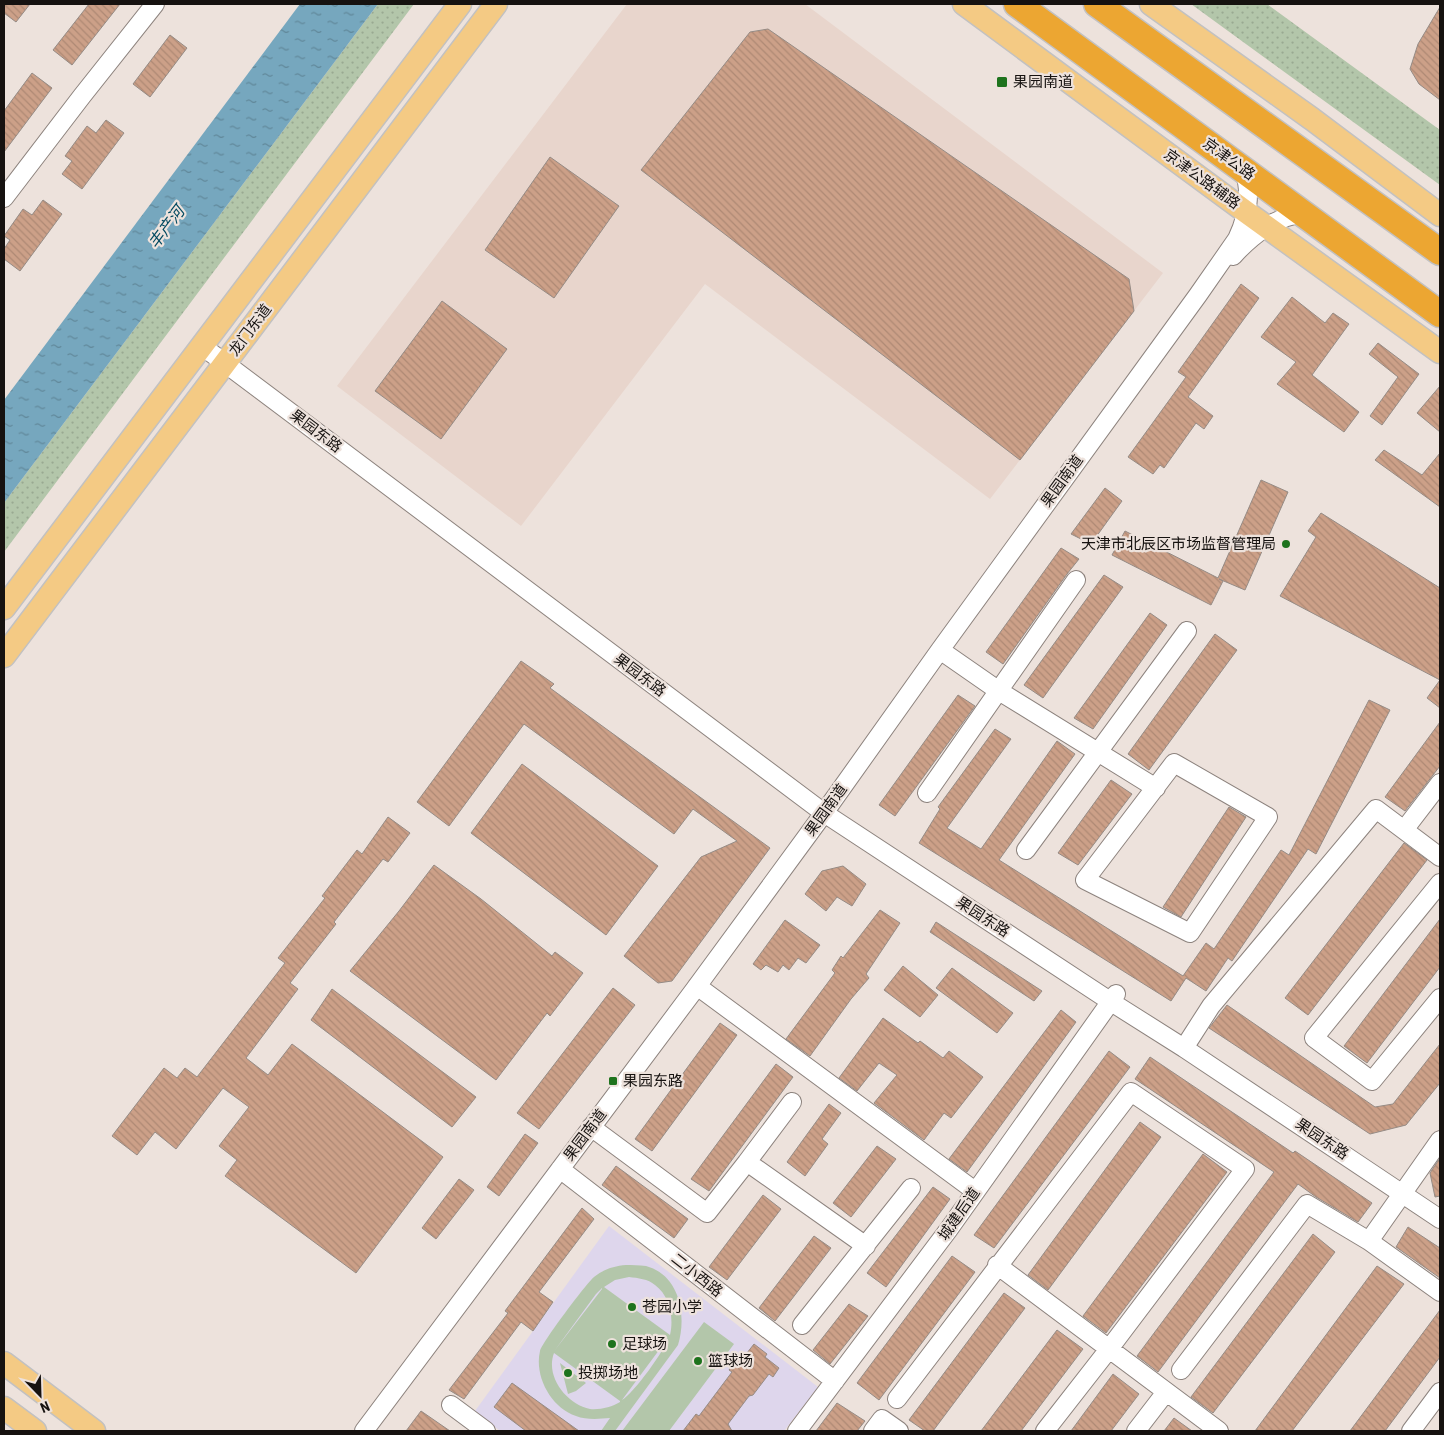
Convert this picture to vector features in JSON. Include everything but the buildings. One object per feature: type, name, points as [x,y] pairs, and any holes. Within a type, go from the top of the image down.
[{"type":"highway","name":"京津公路","points":[[1017,4],[1440,314]]},
{"type":"highway","points":[[1097,4],[1440,252]]},
{"type":"main road","name":"龙门东道","points":[[4,608],[460,4]]},
{"type":"main road","name":"龙门东道","points":[[4,656],[496,4]]},
{"type":"main road","name":"京津公路辅路","points":[[964,4],[1440,352]]},
{"type":"main road","points":[[1151,4],[1312,119],[1440,215]]},
{"type":"main road","points":[[4,1363],[94,1431]]},
{"type":"main road","points":[[4,1408],[34,1431]]},
{"type":"street","points":[[4,198],[82,96],[156,4]]},
{"type":"street","name":"果园南道","points":[[364,1431],[594,1130],[829,811],[1203,287],[1241,229],[1249,190],[1244,171]]},
{"type":"street","name":"果园南道","points":[[943,652],[1233,256],[1267,227],[1284,218],[1304,214]]},
{"type":"street","name":"果园东路","points":[[204,343],[829,811],[1405,1189],[1440,1219]]},
{"type":"street","points":[[927,793],[1076,580]]},
{"type":"street","points":[[1026,850],[1187,631]]},
{"type":"street","points":[[943,652],[999,691],[1156,788]]},
{"type":"street","points":[[1174,763],[1268,817],[1190,933],[1084,880],[1156,788],[1174,763]]},
{"type":"street","points":[[1404,830],[1440,783]]},
{"type":"street","points":[[1186,1045],[1212,1006],[1376,809],[1440,857]]},
{"type":"street","points":[[1440,883],[1314,1038],[1372,1081],[1440,998]]},
{"type":"street","points":[[699,988],[976,1191]]},
{"type":"street","name":"城建后道","points":[[797,1431],[949,1229],[1114,998]]},
{"type":"street","points":[[897,1399],[1130,1092],[1244,1169],[1045,1431]]},
{"type":"street","points":[[594,1130],[707,1213],[792,1102]]},
{"type":"street","points":[[1369,1241],[1440,1140]]},
{"type":"street","points":[[747,1162],[866,1246]]},
{"type":"street","name":"果园南道","points":[[375,1431],[563,1171]]},
{"type":"street","name":"二小西路","points":[[563,1171],[835,1381]]},
{"type":"street","points":[[802,1325],[911,1188]]},
{"type":"street","name":"果园东路","points":[[1405,1189],[1440,1206]]},
{"type":"street","points":[[1181,1370],[1307,1204],[1369,1241],[1440,1292]]},
{"type":"street","points":[[997,1265],[1219,1431]]},
{"type":"street","points":[[1136,1431],[1166,1392]]},
{"type":"street","points":[[1411,1431],[1440,1392]]},
{"type":"street","points":[[451,1405],[486,1431]]},
{"type":"street","points":[[873,1431],[882,1418],[898,1431]]},
{"type":"shaded area","points":[[627,4],[805,4],[1163,273],[990,499],[705,284],[521,526],[337,386]]},
{"type":"shaded area","name":"苍园小学","points":[[609,1226],[818,1387],[784,1431],[500,1431],[475,1411]]},
{"type":"green space","points":[[378,4],[414,4],[4,552],[4,503]]},
{"type":"green space","points":[[1191,4],[1267,4],[1440,130],[1440,185]]},
{"type":"green space","points":[[622,1265],[646,1266],[658,1271],[667,1278],[678,1298],[681,1310],[681,1334],[678,1345],[615,1431],[601,1431],[610,1418],[593,1419],[580,1417],[567,1412],[552,1399],[542,1380],[539,1361],[540,1351],[565,1313],[594,1277],[609,1268]],"holes":[[[629,1277],[639,1278],[652,1283],[660,1290],[670,1308],[670,1335],[604,1287],[615,1280]],[[602,1288],[555,1350],[596,1294]],[[668,1338],[662,1351],[648,1371],[634,1389],[622,1400]],[[554,1353],[620,1402],[606,1408],[594,1409],[573,1402],[555,1380],[552,1362]]]},
{"type":"green space","points":[[704,1322],[734,1344],[669,1431],[622,1431]]},
{"type":"green space","name":"投掷场地","points":[[560,1363],[586,1383],[576,1391],[568,1394]]},
{"type":"water","name":"丰产河","points":[[300,4],[378,4],[4,503],[4,400]]},
{"type":"place","name":"果园南道","points":[[1002,82]]},
{"type":"place","name":"天津市北辰区市场监督管理局","points":[[1286,544]]},
{"type":"place","name":"果园东路","points":[[613,1081]]},
{"type":"place","name":"苍园小学","points":[[632,1307]]},
{"type":"place","name":"足球场","points":[[612,1344]]},
{"type":"place","name":"篮球场","points":[[698,1361]]},
{"type":"place","name":"投掷场地","points":[[568,1373]]}]
